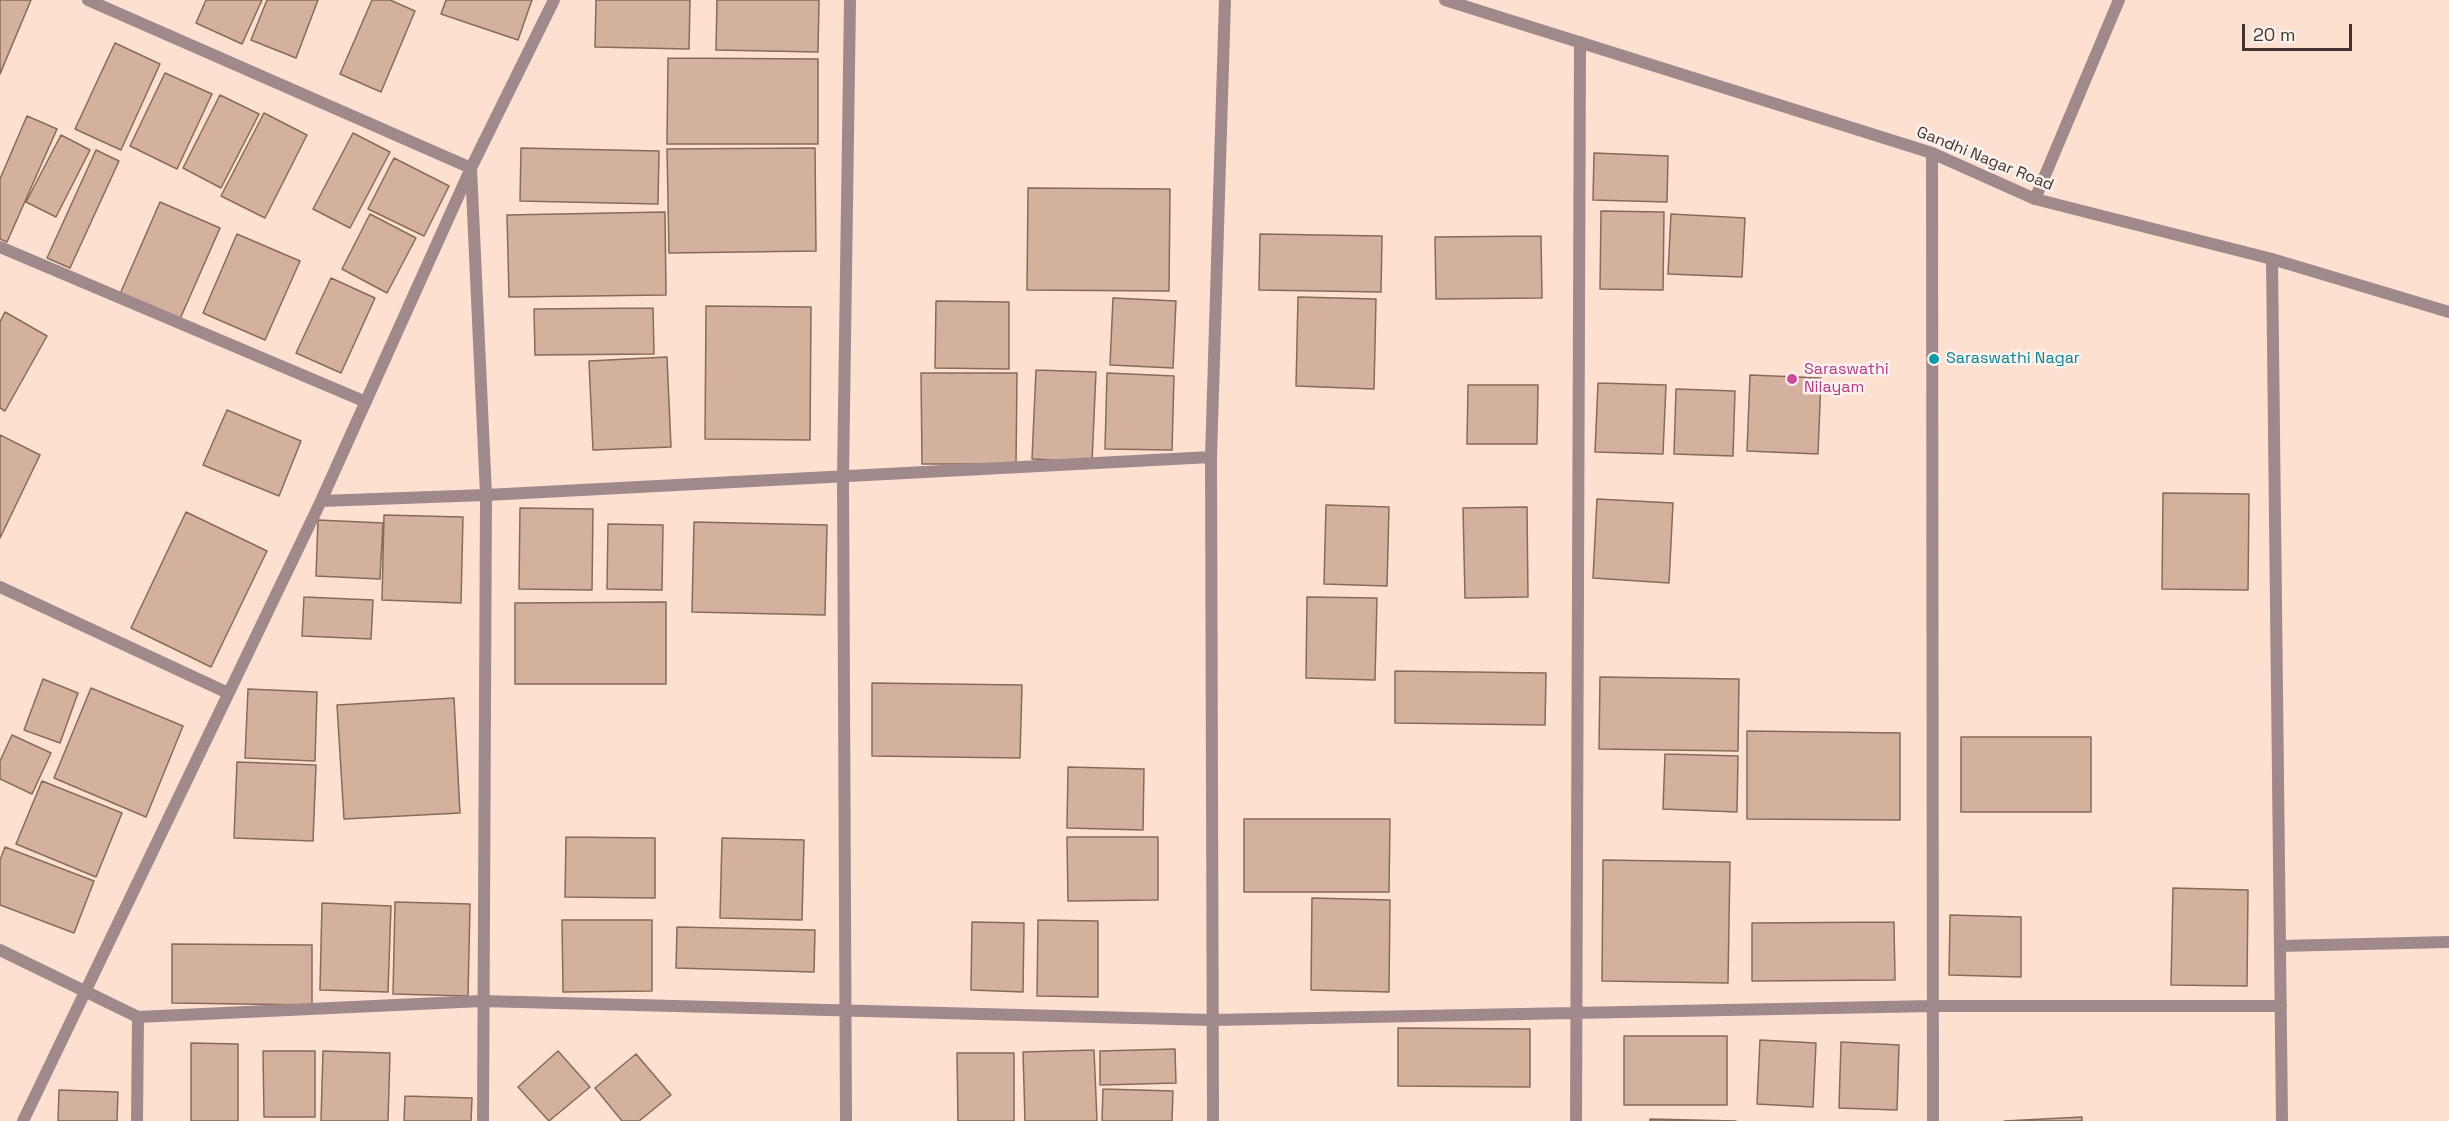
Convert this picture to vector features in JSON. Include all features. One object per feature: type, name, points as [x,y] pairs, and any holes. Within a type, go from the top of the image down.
[{"type":"street","points":[[88,0],[471,168]]},
{"type":"street","points":[[23,1121],[321,501],[471,168],[554,0]]},
{"type":"street","points":[[846,1121],[843,477],[850,0]]},
{"type":"street","points":[[1213,1121],[1211,457],[1225,0]]},
{"type":"street","name":"Gandhi Nagar Road","points":[[1445,0],[1932,153],[2035,199],[2272,259],[2449,312]]},
{"type":"street","points":[[2035,199],[2119,0]]},
{"type":"street","points":[[1576,1121],[1580,42]]},
{"type":"street","points":[[1932,153],[1933,1121]]},
{"type":"street","points":[[471,168],[486,495],[483,1121]]},
{"type":"street","points":[[0,247],[366,402]]},
{"type":"street","points":[[2272,259],[2283,1121]]},
{"type":"street","points":[[321,501],[486,495],[1211,457]]},
{"type":"street","points":[[0,587],[228,693]]},
{"type":"street","points":[[2280,946],[2449,942]]},
{"type":"street","points":[[0,950],[138,1017],[482,1001],[1212,1020],[1933,1006],[2281,1006]]},
{"type":"street","points":[[137,1121],[138,1017]]},
{"type":"building","points":[[0,0],[31,0],[0,74]]},
{"type":"building","points":[[206,0],[262,0],[242,44],[196,23]]},
{"type":"building","points":[[267,0],[318,0],[296,58],[251,40]]},
{"type":"building","points":[[372,0],[390,0],[415,11],[381,92],[340,74]]},
{"type":"building","points":[[446,0],[532,0],[518,40],[441,14]]},
{"type":"building","points":[[596,0],[690,0],[689,49],[595,47]]},
{"type":"building","points":[[717,0],[819,0],[818,52],[716,50]]},
{"type":"building","points":[[115,43],[160,64],[121,150],[75,129]]},
{"type":"building","points":[[668,58],[818,59],[818,144],[667,144]]},
{"type":"building","points":[[165,73],[212,94],[177,169],[130,146]]},
{"type":"building","points":[[220,95],[259,114],[221,188],[183,168]]},
{"type":"building","points":[[264,113],[307,135],[265,218],[221,196]]},
{"type":"building","points":[[27,116],[57,129],[7,242],[0,239],[0,179]]},
{"type":"building","points":[[353,133],[390,152],[350,228],[313,209]]},
{"type":"building","points":[[61,135],[90,150],[56,217],[26,202]]},
{"type":"building","points":[[521,148],[659,151],[658,204],[520,201]]},
{"type":"building","points":[[815,148],[816,251],[669,253],[667,149]]},
{"type":"building","points":[[96,150],[119,161],[70,268],[47,258]]},
{"type":"building","points":[[1594,153],[1668,156],[1667,202],[1593,200]]},
{"type":"building","points":[[394,158],[449,186],[424,236],[368,209]]},
{"type":"building","points":[[1028,188],[1170,189],[1169,291],[1027,290]]},
{"type":"building","points":[[160,202],[220,228],[180,319],[120,294]]},
{"type":"building","points":[[1601,211],[1664,212],[1663,290],[1600,289]]},
{"type":"building","points":[[665,212],[666,295],[509,297],[507,215]]},
{"type":"building","points":[[370,214],[416,238],[387,293],[342,269]]},
{"type":"building","points":[[1671,214],[1745,218],[1742,277],[1668,274]]},
{"type":"building","points":[[237,234],[300,261],[265,340],[203,313]]},
{"type":"building","points":[[1260,234],[1382,236],[1381,292],[1259,290]]},
{"type":"building","points":[[1541,236],[1542,298],[1436,299],[1435,237]]},
{"type":"building","points":[[331,278],[375,298],[341,373],[296,353]]},
{"type":"building","points":[[1298,297],[1376,299],[1374,389],[1296,386]]},
{"type":"building","points":[[1113,298],[1176,301],[1173,368],[1110,365]]},
{"type":"building","points":[[936,301],[1009,302],[1009,369],[935,368]]},
{"type":"building","points":[[706,306],[811,307],[810,440],[705,439]]},
{"type":"building","points":[[653,308],[654,354],[535,355],[534,309]]},
{"type":"building","points":[[5,312],[47,336],[5,411],[0,408],[0,322]]},
{"type":"building","points":[[667,357],[671,447],[593,450],[589,361]]},
{"type":"building","points":[[1036,370],[1096,372],[1092,462],[1032,459]]},
{"type":"building","points":[[921,373],[1017,373],[1016,464],[922,464]]},
{"type":"building","points":[[1107,373],[1174,376],[1172,450],[1105,449]]},
{"type":"building","points":[[1750,375],[1821,378],[1818,454],[1747,451]]},
{"type":"building","points":[[1598,383],[1666,385],[1663,454],[1595,452]]},
{"type":"building","points":[[1468,385],[1538,385],[1537,444],[1467,444]]},
{"type":"building","points":[[1676,389],[1735,391],[1733,456],[1674,454]]},
{"type":"building","points":[[227,410],[301,441],[279,496],[203,465]]},
{"type":"building","points":[[0,435],[40,455],[0,538]]},
{"type":"building","points":[[2163,493],[2249,494],[2248,590],[2162,589]]},
{"type":"building","points":[[1597,499],[1673,503],[1669,583],[1593,578]]},
{"type":"building","points":[[1326,505],[1389,507],[1387,586],[1324,584]]},
{"type":"building","points":[[1527,507],[1528,597],[1465,598],[1463,508]]},
{"type":"building","points":[[520,508],[593,509],[592,590],[519,589]]},
{"type":"building","points":[[186,512],[267,551],[211,667],[131,628]]},
{"type":"building","points":[[384,515],[463,517],[461,603],[382,600]]},
{"type":"building","points":[[318,520],[383,523],[380,579],[316,576]]},
{"type":"building","points":[[694,522],[827,525],[825,615],[692,612]]},
{"type":"building","points":[[608,524],[663,525],[662,590],[607,589]]},
{"type":"building","points":[[304,597],[373,600],[371,639],[302,636]]},
{"type":"building","points":[[1307,597],[1377,598],[1375,680],[1306,678]]},
{"type":"building","points":[[666,602],[666,684],[515,684],[515,603]]},
{"type":"building","points":[[1395,671],[1546,673],[1545,725],[1395,723]]},
{"type":"building","points":[[1600,677],[1739,679],[1738,751],[1599,749]]},
{"type":"building","points":[[43,679],[78,693],[60,743],[24,730]]},
{"type":"building","points":[[872,683],[1022,685],[1020,758],[872,756]]},
{"type":"building","points":[[91,688],[183,726],[146,817],[54,778]]},
{"type":"building","points":[[248,689],[317,692],[315,761],[245,758]]},
{"type":"building","points":[[454,698],[460,813],[344,819],[337,705]]},
{"type":"building","points":[[1747,731],[1900,733],[1900,820],[1747,819]]},
{"type":"building","points":[[12,735],[51,753],[32,794],[0,779],[0,761]]},
{"type":"building","points":[[1961,737],[2091,737],[2091,812],[1961,812]]},
{"type":"building","points":[[1665,754],[1738,756],[1737,812],[1663,809]]},
{"type":"building","points":[[237,762],[316,765],[313,841],[234,838]]},
{"type":"building","points":[[1068,767],[1144,769],[1143,830],[1067,828]]},
{"type":"building","points":[[42,781],[122,813],[96,877],[16,844]]},
{"type":"building","points":[[1244,819],[1390,819],[1389,892],[1244,892]]},
{"type":"building","points":[[566,837],[655,838],[655,898],[565,897]]},
{"type":"building","points":[[1067,837],[1158,837],[1158,900],[1068,901]]},
{"type":"building","points":[[722,838],[804,840],[802,920],[720,918]]},
{"type":"building","points":[[5,847],[94,881],[74,933],[0,905],[0,860]]},
{"type":"building","points":[[1603,860],[1730,862],[1728,983],[1602,981]]},
{"type":"building","points":[[2173,888],[2248,890],[2247,986],[2171,985]]},
{"type":"building","points":[[1312,898],[1390,900],[1389,992],[1311,990]]},
{"type":"building","points":[[395,902],[470,904],[468,996],[393,994]]},
{"type":"building","points":[[322,903],[391,906],[388,992],[320,990]]},
{"type":"building","points":[[1950,915],[2021,917],[2021,977],[1949,975]]},
{"type":"building","points":[[562,920],[652,920],[652,991],[563,992]]},
{"type":"building","points":[[1038,920],[1098,921],[1098,997],[1037,996]]},
{"type":"building","points":[[972,922],[1024,923],[1023,992],[971,990]]},
{"type":"building","points":[[1894,922],[1895,980],[1752,981],[1752,923]]},
{"type":"building","points":[[677,927],[815,930],[814,972],[676,968]]},
{"type":"building","points":[[172,944],[312,945],[312,1005],[172,1003]]},
{"type":"building","points":[[1398,1028],[1530,1029],[1530,1087],[1398,1086]]},
{"type":"building","points":[[1624,1036],[1727,1036],[1727,1105],[1624,1105]]},
{"type":"building","points":[[1760,1040],[1816,1043],[1813,1107],[1757,1104]]},
{"type":"building","points":[[1841,1042],[1899,1045],[1897,1110],[1839,1108]]},
{"type":"building","points":[[191,1043],[238,1044],[238,1121],[191,1121]]},
{"type":"building","points":[[1175,1049],[1176,1083],[1100,1085],[1100,1051]]},
{"type":"building","points":[[1094,1050],[1097,1121],[1025,1121],[1023,1052]]},
{"type":"building","points":[[263,1051],[315,1051],[315,1117],[264,1117]]},
{"type":"building","points":[[323,1051],[390,1053],[388,1121],[321,1121]]},
{"type":"building","points":[[558,1051],[590,1087],[549,1121],[518,1087]]},
{"type":"building","points":[[957,1053],[1014,1053],[1014,1121],[958,1121]]},
{"type":"building","points":[[636,1054],[671,1095],[639,1121],[622,1121],[595,1088]]},
{"type":"building","points":[[1103,1089],[1173,1091],[1172,1121],[1102,1121]]},
{"type":"building","points":[[59,1090],[118,1092],[117,1121],[58,1121]]},
{"type":"building","points":[[405,1096],[472,1098],[471,1121],[404,1121]]},
{"type":"building","points":[[2082,1117],[2082,1121],[2004,1121]]},
{"type":"building","points":[[1650,1119],[1736,1121],[1650,1121]]},
{"type":"place","name":"Saraswathi Nagar","points":[[1934,359]]},
{"type":"place","name":"Saraswathi Nilayam","points":[[1792,379]]}]
